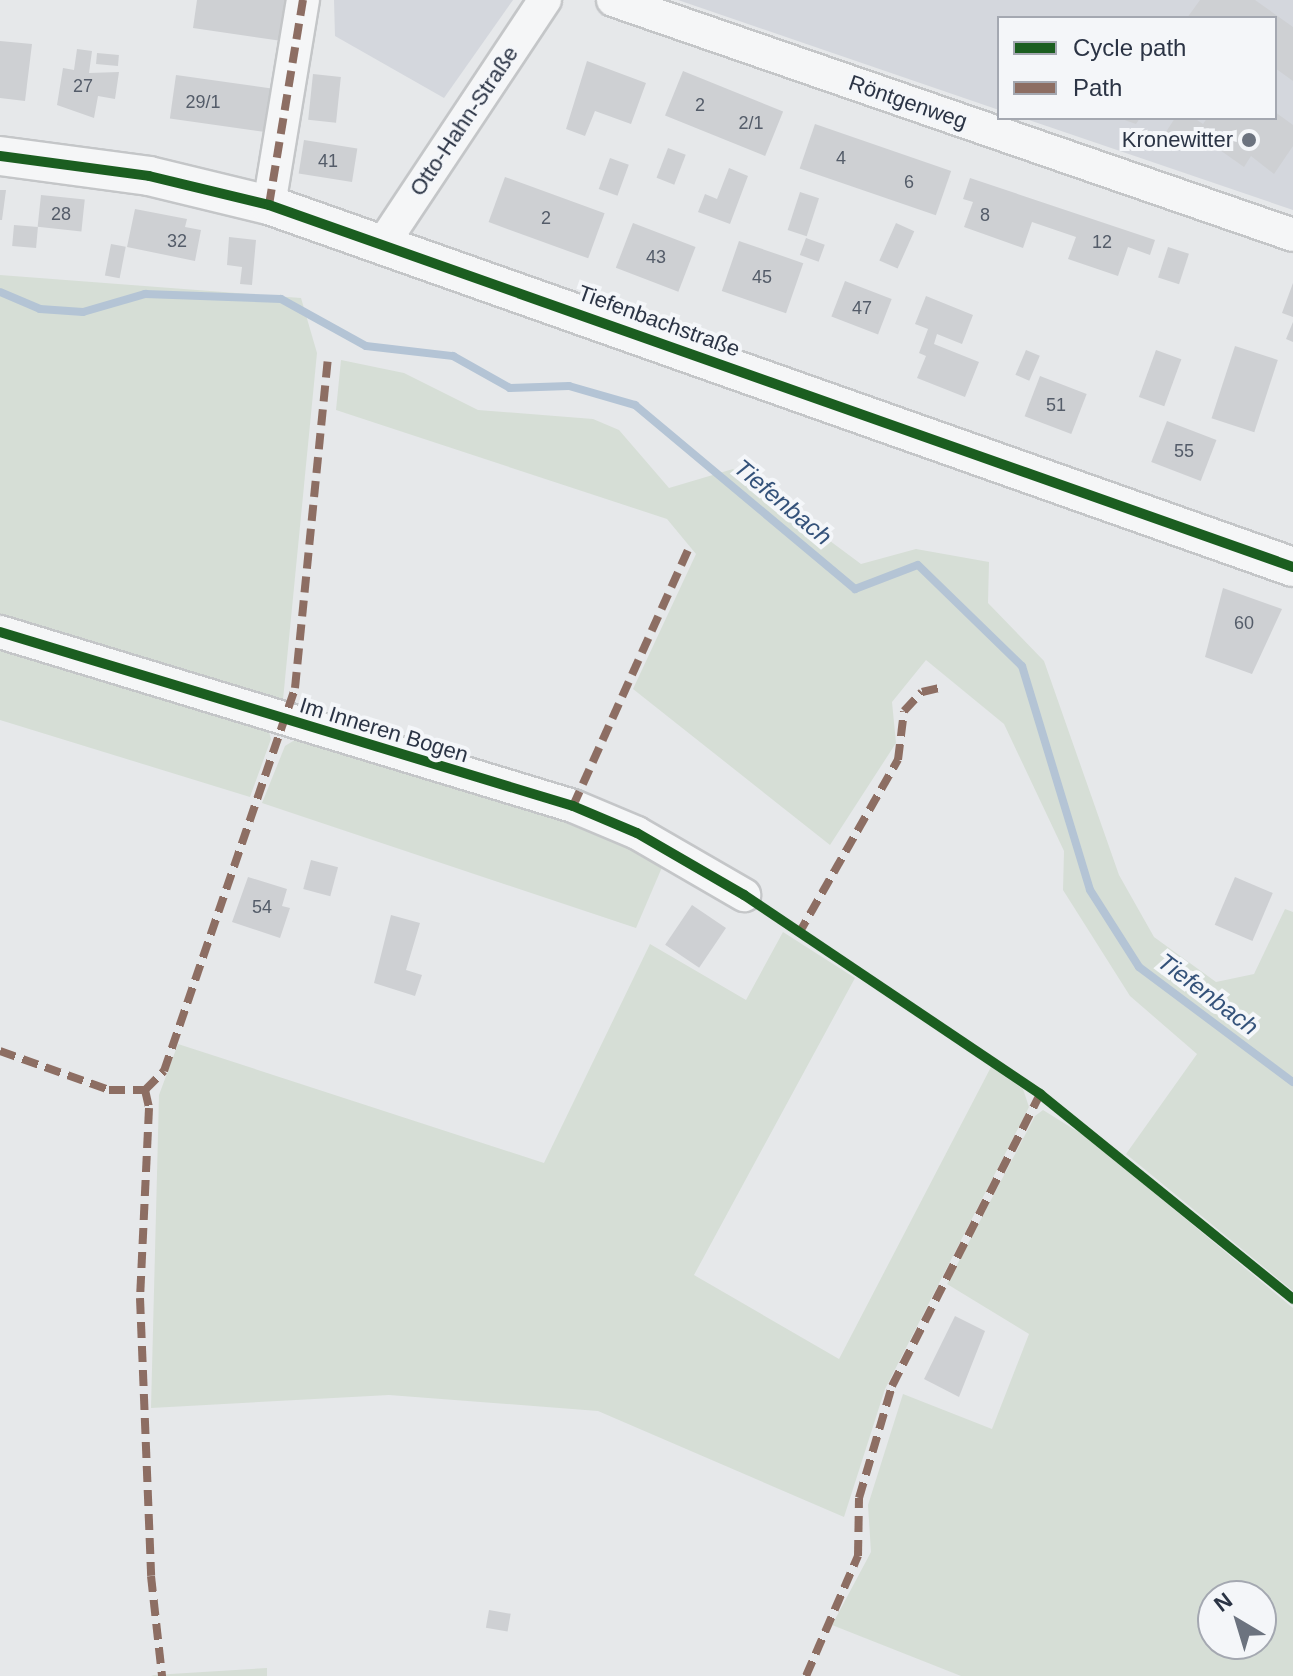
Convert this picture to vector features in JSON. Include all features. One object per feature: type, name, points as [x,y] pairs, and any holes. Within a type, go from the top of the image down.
[{"type":"street","points":[[269,205],[303,0]]},
{"type":"street","name":"Otto-Hahn-Straße","points":[[384,242],[545,0]]},
{"type":"street","name":"Röntgenweg","points":[[613,0],[1293,235]]},
{"type":"street","name":"Tiefenbachstraße","points":[[0,156],[149,176],[269,205],[384,242],[870,420],[1293,567]]},
{"type":"street","name":"Im Inneren Bogen","points":[[0,632],[573,806],[637,833],[744,895]]},
{"type":"shaded area","points":[[334,0],[513,0],[444,98],[335,36]]},
{"type":"shaded area","points":[[678,0],[1293,0],[1293,210],[1029,120],[1277,120],[1277,16],[997,16],[997,109]]},
{"type":"shaded area","points":[[0,275],[301,298],[317,353],[282,710],[0,618]]},
{"type":"shaded area","points":[[341,360],[404,373],[478,410],[593,419],[619,430],[669,488],[733,469],[861,564],[916,549],[989,562],[988,603],[1044,661],[1119,875],[1154,937],[1216,982],[1254,974],[1285,909],[1293,912],[1293,1291],[1126,1154],[1197,1054],[1130,996],[1063,890],[1064,851],[1004,724],[926,660],[892,702],[896,743],[830,845],[633,689],[696,554],[667,519],[336,410]]},
{"type":"shaded area","points":[[0,639],[268,728],[271,739],[250,797],[0,720]]},
{"type":"shaded area","points":[[298,738],[601,825],[666,858],[636,928],[262,803],[285,746]]},
{"type":"shaded area","points":[[783,932],[855,978],[694,1275],[839,1359],[991,1067],[1023,1089],[1029,1107],[885,1389],[844,1517],[598,1411],[389,1395],[151,1408],[159,1095],[178,1044],[544,1163],[650,944],[746,1000]]},
{"type":"shaded area","points":[[1043,1110],[1088,1138],[1293,1308],[1293,1676],[961,1676],[832,1625],[871,1552],[868,1505],[903,1394],[992,1429],[1029,1334],[947,1284],[1035,1116]]},
{"type":"shaded area","points":[[267,1668],[267,1676],[151,1676],[154,1675]]},
{"type":"building","points":[[197,0],[288,0],[282,41],[193,28]]},
{"type":"building","points":[[1200,0],[1255,0],[1293,27],[1293,81],[1277,69],[1277,16],[1188,16]]},
{"type":"building","points":[[0,41],[32,44],[25,101],[0,98]]},
{"type":"building","points":[[77,49],[92,51],[89,73],[119,72],[115,99],[98,96],[94,118],[57,105],[63,68],[74,70]]},
{"type":"building","points":[[97,53],[119,55],[118,66],[96,64]]},
{"type":"building","points":[[587,61],[646,83],[631,124],[595,111],[585,136],[566,129]]},
{"type":"building","points":[[683,71],[783,111],[765,156],[665,116]]},
{"type":"building","points":[[313,74],[341,77],[336,123],[308,120]]},
{"type":"building","points":[[176,75],[277,89],[271,133],[170,119]]},
{"type":"building","name":"Kronewitter","points":[[1277,113],[1293,125],[1293,146],[1274,174],[1251,156],[1244,167],[1197,134],[1189,145],[1164,135],[1174,120],[1197,120],[1203,124],[1206,120],[1277,120]]},
{"type":"building","points":[[815,124],[951,171],[936,215],[800,168]]},
{"type":"building","points":[[304,140],[357,148],[352,182],[299,174]]},
{"type":"building","points":[[668,148],[686,155],[674,185],[657,178]]},
{"type":"building","points":[[610,158],[629,165],[618,196],[599,189]]},
{"type":"building","points":[[729,168],[748,176],[730,224],[698,212],[705,194],[717,199]]},
{"type":"building","points":[[505,177],[605,213],[588,258],[489,222]]},
{"type":"building","points":[[970,178],[1155,240],[1150,255],[1128,247],[1118,276],[1068,259],[1076,237],[1032,222],[1023,248],[964,227],[973,202],[963,199]]},
{"type":"building","points":[[0,190],[6,190],[2,220],[0,220]]},
{"type":"building","points":[[800,192],[819,198],[807,236],[788,230]]},
{"type":"building","points":[[41,195],[85,200],[81,231],[38,227]]},
{"type":"building","points":[[135,209],[187,219],[185,227],[201,230],[195,261],[127,247]]},
{"type":"building","points":[[633,223],[696,247],[678,292],[616,268]]},
{"type":"building","points":[[896,223],[914,231],[898,269],[879,260]]},
{"type":"building","points":[[14,225],[38,227],[36,248],[12,246]]},
{"type":"building","points":[[229,237],[256,240],[252,285],[240,284],[242,267],[227,265]]},
{"type":"building","points":[[806,238],[825,245],[819,262],[800,255]]},
{"type":"building","points":[[739,241],[803,263],[786,313],[722,291]]},
{"type":"building","points":[[111,244],[126,247],[120,278],[105,275]]},
{"type":"building","points":[[1168,247],[1189,254],[1179,284],[1158,277]]},
{"type":"building","points":[[845,281],[892,299],[878,334],[831,316]]},
{"type":"building","points":[[1293,283],[1293,317],[1282,313]]},
{"type":"building","points":[[926,296],[973,315],[962,344],[937,334],[934,344],[979,362],[965,397],[917,378],[926,356],[919,353],[928,329],[915,324]]},
{"type":"building","points":[[1293,322],[1293,342],[1286,339]]},
{"type":"building","points":[[1235,346],[1278,360],[1254,432],[1212,418]]},
{"type":"building","points":[[1026,350],[1040,356],[1029,381],[1015,375]]},
{"type":"building","points":[[1156,350],[1181,359],[1164,406],[1139,397]]},
{"type":"building","points":[[1040,376],[1087,394],[1071,434],[1025,416]]},
{"type":"building","points":[[1167,421],[1216,440],[1201,481],[1151,462]]},
{"type":"building","points":[[1223,588],[1282,609],[1252,674],[1205,657]]},
{"type":"building","points":[[311,860],[338,867],[330,896],[303,889]]},
{"type":"building","points":[[248,877],[287,889],[282,906],[290,908],[280,938],[232,922]]},
{"type":"building","points":[[1235,877],[1273,893],[1252,941],[1215,925]]},
{"type":"building","points":[[692,905],[726,928],[699,968],[665,945]]},
{"type":"building","points":[[391,915],[420,923],[406,970],[422,975],[415,996],[374,983]]},
{"type":"building","points":[[955,1316],[985,1331],[959,1397],[924,1379]]},
{"type":"building","points":[[489,1610],[511,1614],[508,1632],[486,1628]]},
{"type":"waterway","name":"Tiefenbach","points":[[0,292],[40,309],[83,312],[145,294],[281,299],[366,346],[453,356],[510,388],[569,386],[635,405],[855,589],[918,565],[1022,666],[1090,890],[1139,967],[1293,1082]]},
{"type":"marked path","points":[[269,205],[303,0]]},
{"type":"marked path","points":[[0,1051],[109,1090],[145,1090],[164,1071],[295,688],[328,356]]},
{"type":"marked path","points":[[573,806],[688,550]]},
{"type":"marked path","points":[[798,935],[898,760],[904,711],[922,692],[939,688]]},
{"type":"marked path","points":[[145,1090],[149,1108],[140,1298],[151,1576],[162,1676]]},
{"type":"marked path","points":[[806,1676],[858,1556],[859,1498],[892,1386],[1040,1094]]},
{"type":"cycle path","points":[[0,156],[149,176],[269,205],[1293,567]]},
{"type":"cycle path","points":[[0,632],[573,806],[637,833],[744,895],[1040,1094],[1293,1299]]},
{"type":"place","name":"Kronewitter","points":[[1249,140]]}]
